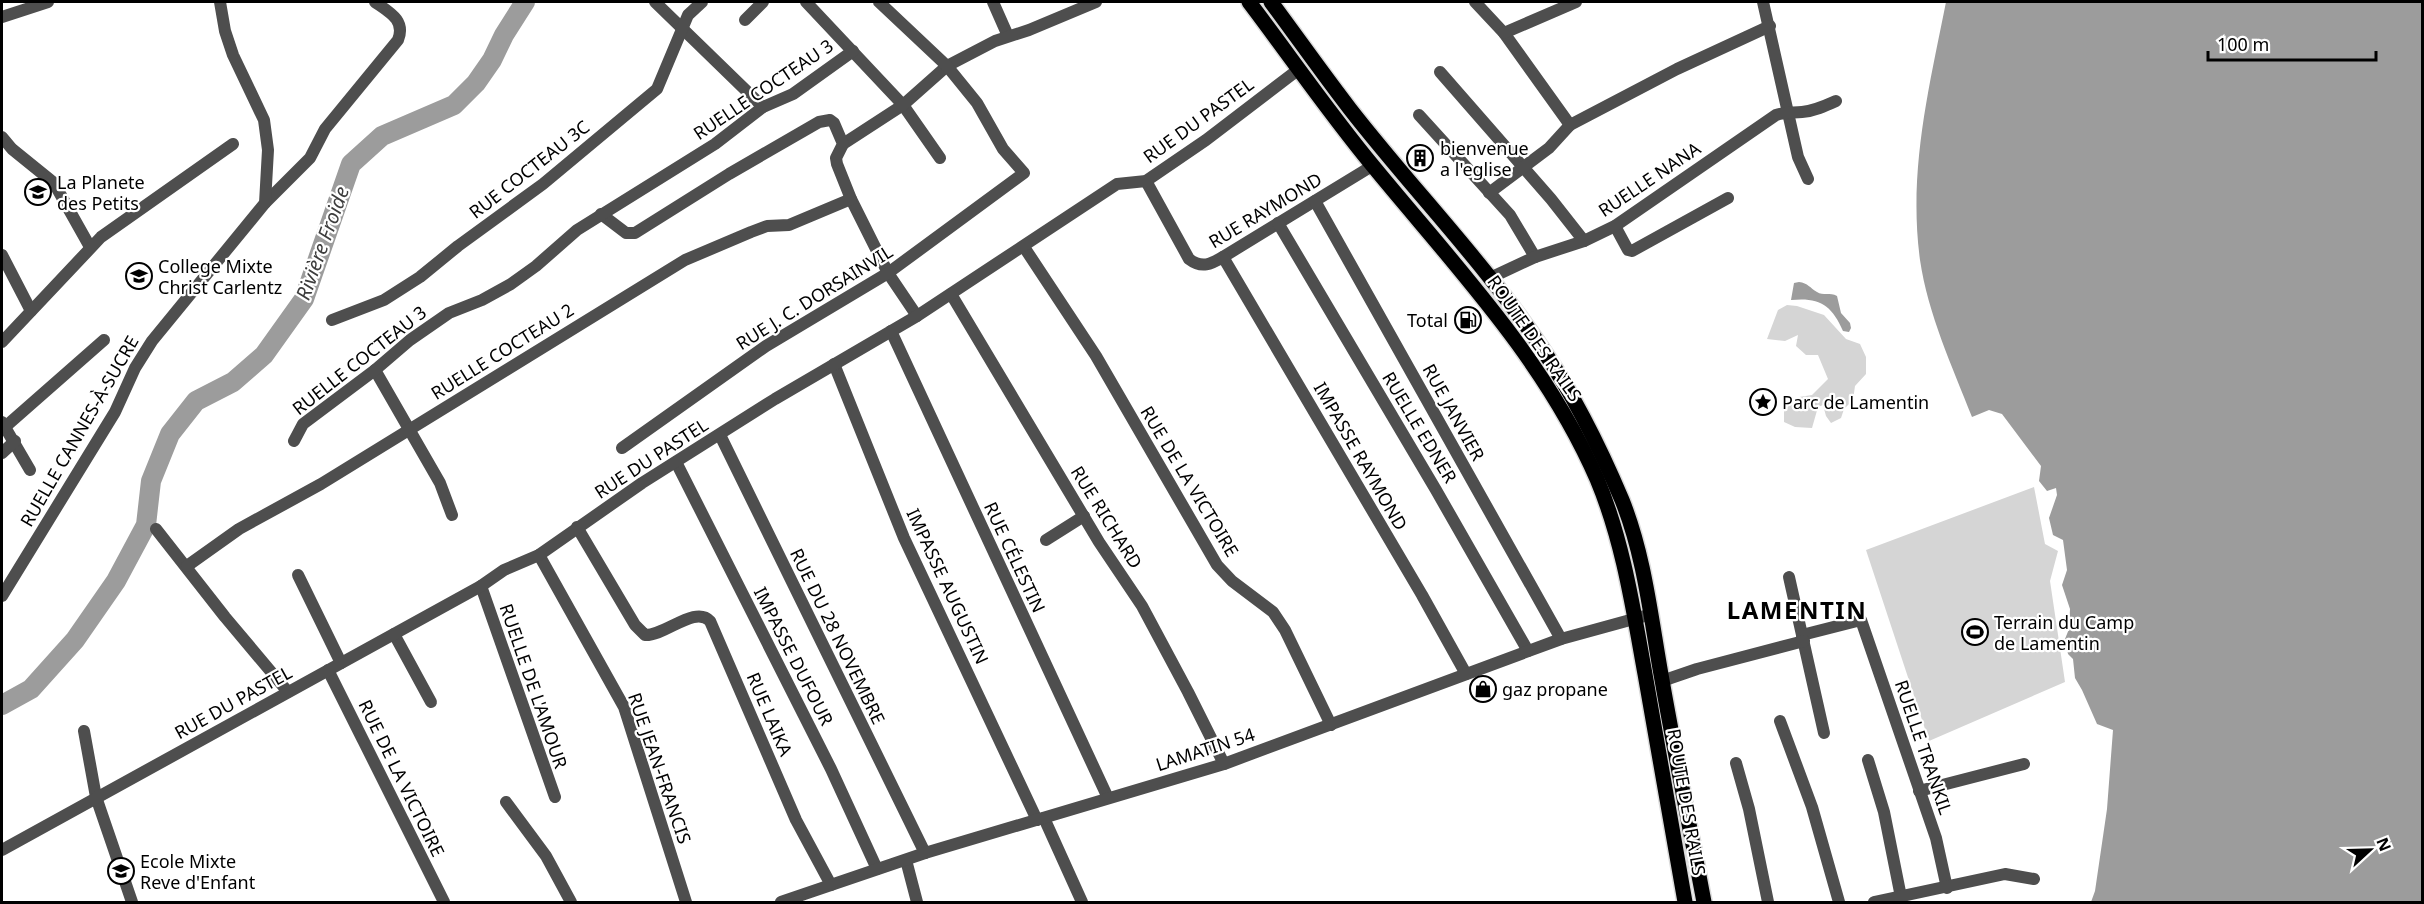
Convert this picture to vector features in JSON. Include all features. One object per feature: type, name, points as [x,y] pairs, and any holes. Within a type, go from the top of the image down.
[{"type":"main road","name":"ROUTE DES RAILS","points":[[1249,2],[1372,166],[1495,312],[1531,360],[1572,427],[1598,481],[1615,527],[1635,618],[1685,903]]},
{"type":"main road","name":"ROUTE DES RAILS","points":[[1271,2],[1350,109],[1490,278],[1542,348],[1571,393],[1597,445],[1623,502],[1638,551],[1652,614],[1662,681],[1704,903]]},
{"type":"street","points":[[2,16],[48,2]]},
{"type":"street","points":[[220,2],[225,31],[233,55],[264,120],[268,150],[266,203]]},
{"type":"street","name":"RUELLE CANNES-À-SUCRE","points":[[2,596],[115,412],[135,368],[152,341],[266,203],[310,158],[325,129],[399,40],[400,24],[395,17],[375,2]]},
{"type":"street","points":[[656,2],[763,107]]},
{"type":"street","name":"RUE COCTEAU 3C","points":[[332,320],[384,300],[420,277],[458,246],[543,184],[657,89],[681,28],[688,15],[702,2]]},
{"type":"street","points":[[745,20],[763,2]]},
{"type":"street","points":[[806,2],[903,105],[940,158]]},
{"type":"street","points":[[879,2],[947,66]]},
{"type":"street","points":[[993,2],[1008,36]]},
{"type":"street","points":[[917,316],[888,273],[851,200],[836,158],[843,144],[903,105],[947,66],[1008,36],[1029,30],[1096,2]]},
{"type":"street","points":[[1475,2],[1504,33],[1570,124]]},
{"type":"street","points":[[1504,33],[1576,2]]},
{"type":"street","points":[[1763,2],[1789,111],[1797,157],[1808,179]]},
{"type":"street","points":[[1489,193],[1549,148],[1570,124],[1677,69],[1770,26]]},
{"type":"street","name":"RUELLE COCTEAU 3","points":[[294,441],[303,424],[375,370],[410,340],[449,313],[482,300],[511,284],[536,266],[577,230],[715,144],[763,107],[793,94],[853,51]]},
{"type":"street","name":"RUE J. C. DORSAINVIL","points":[[622,448],[766,346],[888,273],[1024,174],[1003,149],[977,103],[947,66]]},
{"type":"street","name":"RUE DU PASTEL","points":[[2,850],[481,586],[504,570],[539,555],[577,527],[676,462],[775,399],[917,316],[1117,184],[1146,181],[1206,140],[1299,69]]},
{"type":"street","points":[[1440,72],[1551,199],[1584,241]]},
{"type":"street","name":"RUELLE NANA","points":[[1490,278],[1535,257],[1584,241],[1615,226],[1771,118],[1789,111],[1802,112],[1836,101]]},
{"type":"street","points":[[1419,115],[1510,215],[1535,257]]},
{"type":"street","points":[[602,214],[626,233],[635,233],[729,174],[819,122],[830,120],[843,144]]},
{"type":"street","points":[[2,137],[12,149],[54,183],[90,247]]},
{"type":"street","points":[[2,342],[90,247],[133,212],[233,144]]},
{"type":"street","name":"RUE RAYMOND","points":[[1146,181],[1189,259],[1196,264],[1203,265],[1223,256],[1372,166]]},
{"type":"street","points":[[1615,226],[1628,250],[1632,250],[1728,198]]},
{"type":"street","name":"RUELLE COCTEAU 2","points":[[187,566],[239,529],[321,484],[685,260],[750,232],[767,226],[789,225],[851,200]]},
{"type":"street","name":"RUE JANVIER","points":[[1315,201],[1561,639]]},
{"type":"street","name":"RUELLE EDNER","points":[[1278,223],[1528,651]]},
{"type":"street","name":"RUE DE LA VICTOIRE","points":[[1024,247],[1096,356],[1217,565],[1232,580],[1273,612],[1285,630],[1331,725]]},
{"type":"street","points":[[2,255],[31,311]]},
{"type":"street","name":"IMPASSE RAYMOND","points":[[1223,256],[1466,674]]},
{"type":"street","name":"RUE RICHARD","points":[[951,294],[1084,516],[1142,606],[1224,764]]},
{"type":"street","name":"RUE CÉLESTIN","points":[[891,331],[1108,798]]},
{"type":"street","points":[[30,470],[3,424],[104,340]]},
{"type":"street","name":"IMPASSE AUGUSTIN","points":[[834,364],[904,538],[1082,903]]},
{"type":"street","points":[[375,370],[440,483],[452,515]]},
{"type":"street","name":"RUE DU 28 NOVEMBRE","points":[[720,435],[925,853]]},
{"type":"street","points":[[2,453],[15,441]]},
{"type":"street","name":"IMPASSE DUFOUR","points":[[676,462],[831,769],[877,868]]},
{"type":"street","points":[[1046,540],[1084,516]]},
{"type":"street","name":"RUE LAIKA","points":[[577,527],[635,625],[645,635],[658,634],[698,615],[710,621],[796,820],[831,885]]},
{"type":"street","points":[[156,529],[288,692]]},
{"type":"street","name":"RUE JEAN-FRANCIS","points":[[539,555],[624,707],[686,903]]},
{"type":"street","points":[[298,575],[341,663]]},
{"type":"street","points":[[1789,577],[1824,733]]},
{"type":"street","name":"RUELLE DE L'AMOUR","points":[[481,586],[555,797]]},
{"type":"street","name":"LAMATIN 54","points":[[781,903],[801,899],[877,868],[1224,764],[1561,639],[1652,614]]},
{"type":"street","name":"RUELLE TRANKIL","points":[[1803,638],[1861,620],[1936,837],[1947,888]]},
{"type":"street","points":[[394,634],[431,702]]},
{"type":"street","points":[[1662,681],[1803,638]]},
{"type":"street","name":"RUE DE LA VICTOIRE","points":[[328,670],[444,903]]},
{"type":"street","points":[[1780,721],[1812,807],[1839,903]]},
{"type":"street","points":[[84,731],[96,797],[132,903]]},
{"type":"street","points":[[1868,760],[1884,812],[1901,897]]},
{"type":"street","points":[[1736,763],[1749,809],[1768,903]]},
{"type":"street","points":[[1919,791],[2024,764]]},
{"type":"street","points":[[506,802],[546,856],[571,903]]},
{"type":"street","points":[[906,860],[917,903]]},
{"type":"street","points":[[1874,903],[2005,874],[2034,879]]},
{"type":"shaded area","points":[[1946,2],[2422,2],[2422,902],[2091,902],[2095,891],[2107,809],[2113,730],[2097,724],[2075,678],[2073,659],[2068,654],[2065,639],[2069,629],[2070,609],[2062,585],[2067,570],[2063,540],[2053,535],[2049,518],[2057,495],[2056,488],[2047,491],[2039,481],[2041,466],[2002,414],[1989,410],[1972,417],[1935,320],[1920,260],[1917,227],[1918,162],[1927,98]]},
{"type":"shaded area","points":[[1799,282],[1819,293],[1837,296],[1841,313],[1850,323],[1849,332],[1843,331],[1834,315],[1823,305],[1809,300],[1791,300],[1794,283]]},
{"type":"shaded area","points":[[1787,305],[1824,315],[1846,339],[1860,344],[1866,357],[1866,374],[1855,386],[1853,400],[1844,409],[1841,418],[1831,423],[1823,405],[1818,407],[1812,428],[1795,427],[1784,422],[1784,410],[1799,397],[1812,395],[1828,379],[1818,355],[1806,355],[1796,346],[1798,335],[1785,341],[1767,339],[1778,310]]},
{"type":"shaded area","name":"Terrain du Camp de Lamentin","points":[[2034,487],[2045,544],[2058,551],[2050,581],[2065,682],[1929,741],[1866,550]]},
{"type":"waterway","name":"Rivière Froide","points":[[2,705],[31,689],[75,640],[116,581],[146,525],[151,481],[170,434],[196,401],[233,382],[264,355],[304,299],[351,164],[382,136],[454,105],[476,83],[492,60],[504,35],[525,2]]},
{"type":"place","name":"bienvenue a l'eglise","points":[[1420,158]]},
{"type":"place","name":"La Planete des Petits","points":[[38,192]]},
{"type":"place","name":"College Mixte Christ Carlentz","points":[[139,276]]},
{"type":"place","name":"Total","points":[[1468,320]]},
{"type":"place","name":"Parc de Lamentin","points":[[1763,402]]},
{"type":"place","name":"Terrain du Camp de Lamentin","points":[[1975,632]]},
{"type":"place","name":"gaz propane","points":[[1483,689]]},
{"type":"place","name":"Ecole Mixte Reve d'Enfant","points":[[121,871]]},
{"type":"district","name":"LAMENTIN","points":[[1797,609]]}]
